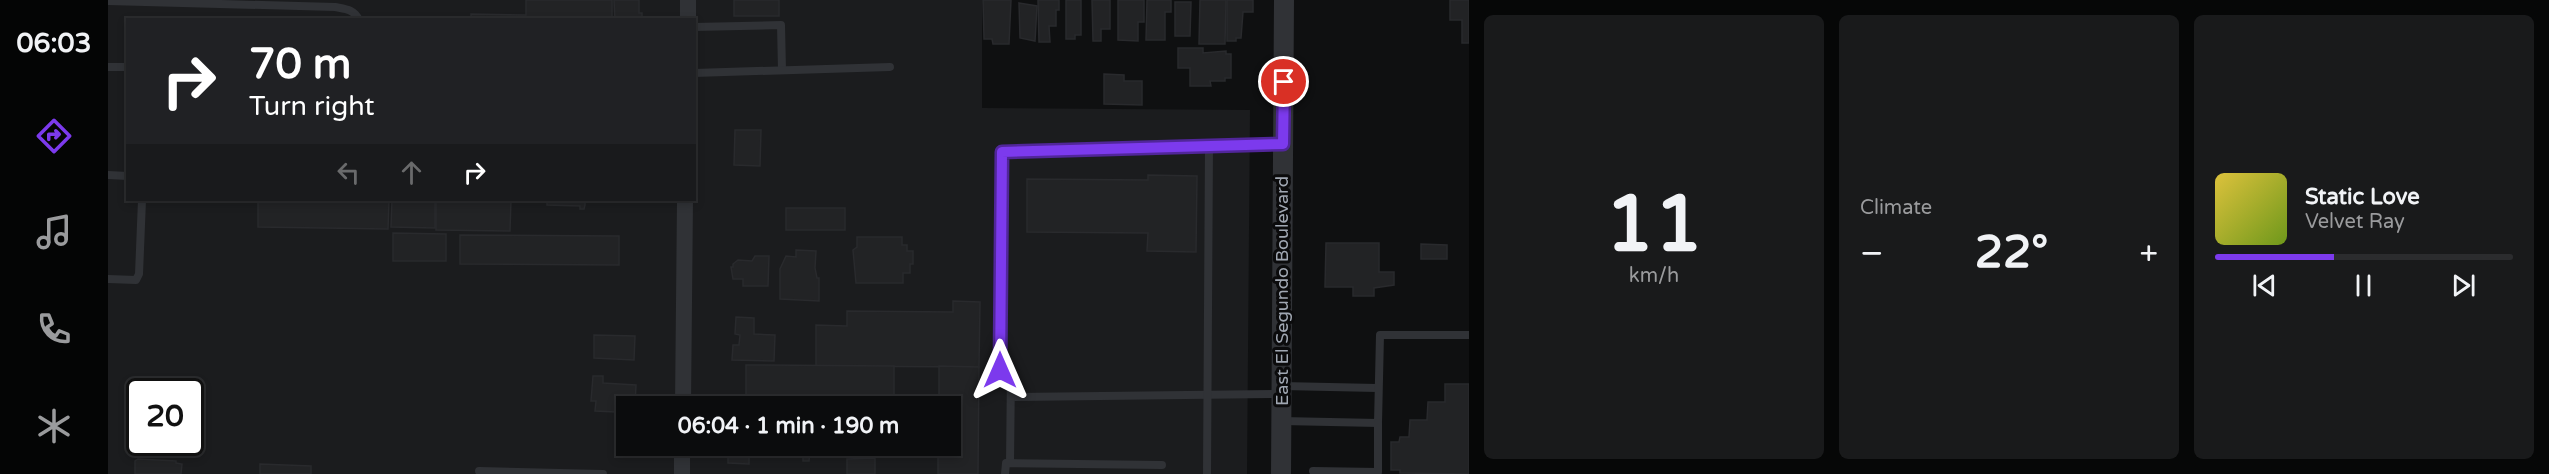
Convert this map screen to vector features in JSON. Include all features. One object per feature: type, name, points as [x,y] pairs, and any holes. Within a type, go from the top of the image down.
[{"type":"street","points":[[688,0],[688,18]]},
{"type":"street","name":"East El Segundo Boulevard","points":[[1281,474],[1284,0]]},
{"type":"street","points":[[683,396],[685,201]]},
{"type":"street","points":[[682,456],[682,474]]},
{"type":"lane","points":[[108,1],[335,7],[349,9],[356,13],[358,18]]},
{"type":"lane","points":[[696,27],[781,24],[782,70]]},
{"type":"lane","points":[[108,67],[126,67]]},
{"type":"lane","points":[[696,73],[890,67]]},
{"type":"lane","points":[[1010,463],[1011,370],[1000,370],[1002,152],[1283,144]]},
{"type":"lane","points":[[1207,474],[1209,146]]},
{"type":"lane","points":[[108,175],[126,176]]},
{"type":"lane","points":[[108,279],[136,280],[139,274],[142,201]]},
{"type":"lane","points":[[1313,471],[1378,472],[1377,388],[1380,335],[1469,335]]},
{"type":"lane","points":[[1011,398],[1207,396],[1281,390],[1377,388]]},
{"type":"lane","points":[[1281,421],[1378,423]]},
{"type":"lane","points":[[1005,474],[1005,463],[1162,465]]},
{"type":"lane","points":[[479,471],[603,474]]},
{"type":"shaded area","points":[[108,0],[982,0],[982,108],[1250,110],[1247,474],[108,474]]},
{"type":"building","points":[[526,0],[612,0],[612,18],[471,18],[471,14],[526,15]]},
{"type":"building","points":[[614,0],[639,0],[639,13],[642,13],[642,18],[615,18]]},
{"type":"building","points":[[734,0],[779,0],[779,16],[734,16]]},
{"type":"building","points":[[983,0],[1011,0],[1009,44],[993,44],[992,39],[984,39]]},
{"type":"building","points":[[1038,0],[1059,0],[1059,10],[1056,10],[1056,26],[1049,26],[1050,42],[1039,42]]},
{"type":"building","points":[[1066,0],[1081,0],[1081,35],[1075,35],[1075,39],[1066,39]]},
{"type":"building","points":[[1092,0],[1110,0],[1110,29],[1101,29],[1101,41],[1093,41]]},
{"type":"building","points":[[1118,0],[1144,0],[1144,22],[1138,22],[1138,41],[1118,40]]},
{"type":"building","points":[[1147,0],[1171,0],[1171,12],[1165,12],[1165,40],[1146,40]]},
{"type":"building","points":[[1200,0],[1226,0],[1225,44],[1199,44]]},
{"type":"building","points":[[1227,0],[1253,0],[1253,12],[1243,12],[1241,38],[1236,38],[1236,41],[1227,41]]},
{"type":"building","points":[[1450,0],[1469,0],[1469,43],[1462,43],[1462,20],[1450,20]]},
{"type":"building","points":[[1175,2],[1191,2],[1190,36],[1175,36]]},
{"type":"building","points":[[1019,3],[1037,6],[1035,41],[1020,38]]},
{"type":"building","points":[[1178,48],[1203,48],[1203,53],[1226,51],[1226,54],[1231,54],[1231,78],[1225,78],[1225,81],[1210,81],[1211,86],[1190,86],[1190,68],[1178,68]]},
{"type":"building","points":[[1104,74],[1124,75],[1124,81],[1142,81],[1142,105],[1104,104]]},
{"type":"building","points":[[735,130],[761,130],[760,166],[734,165]]},
{"type":"building","points":[[1148,175],[1197,176],[1196,252],[1147,251],[1148,233],[1027,232],[1027,179],[1148,180]]},
{"type":"building","points":[[258,201],[389,201],[388,229],[258,227]]},
{"type":"building","points":[[392,201],[435,201],[435,228],[391,227]]},
{"type":"building","points":[[436,201],[511,201],[510,231],[436,230]]},
{"type":"building","points":[[547,201],[585,201],[584,209],[580,209],[580,206],[547,205]]},
{"type":"building","points":[[786,208],[845,208],[845,230],[786,230]]},
{"type":"building","points":[[393,233],[446,234],[446,261],[393,261]]},
{"type":"building","points":[[460,235],[619,236],[619,265],[460,264]]},
{"type":"building","points":[[857,237],[902,237],[902,245],[907,245],[907,251],[913,251],[913,264],[910,264],[910,273],[903,273],[903,283],[856,283],[853,250],[857,247]]},
{"type":"building","points":[[1326,243],[1379,243],[1379,272],[1394,272],[1394,285],[1374,288],[1374,296],[1353,296],[1353,287],[1325,287]]},
{"type":"building","points":[[1421,244],[1447,245],[1447,259],[1421,259]]},
{"type":"building","points":[[796,250],[816,251],[815,268],[817,278],[819,278],[819,301],[780,299],[780,269],[786,256],[796,257]]},
{"type":"building","points":[[755,256],[769,256],[768,286],[743,286],[743,279],[733,279],[731,267],[733,264],[738,260],[752,261]]},
{"type":"building","points":[[953,301],[980,302],[979,367],[816,366],[816,325],[847,326],[847,311],[953,312]]},
{"type":"building","points":[[736,317],[754,318],[754,334],[775,335],[774,361],[732,360],[733,345],[739,345],[740,335],[735,334]]},
{"type":"building","points":[[594,335],[635,336],[634,360],[594,358]]},
{"type":"building","points":[[746,365],[894,366],[894,396],[746,396]]},
{"type":"building","points":[[939,366],[979,367],[978,474],[938,474],[938,456],[961,456],[961,396],[939,396]]},
{"type":"building","points":[[593,376],[603,376],[603,383],[636,385],[635,396],[616,396],[616,412],[595,411],[596,401],[591,401]]},
{"type":"building","points":[[1445,384],[1469,384],[1469,474],[1400,473],[1400,470],[1391,470],[1391,442],[1399,442],[1400,437],[1409,437],[1410,420],[1427,420],[1428,402],[1445,402]]},
{"type":"building","points":[[728,456],[749,456],[749,464],[728,463]]},
{"type":"building","points":[[810,456],[809,461],[803,461],[803,457],[775,457]]},
{"type":"building","points":[[875,458],[875,474],[847,474],[847,459]]},
{"type":"building","points":[[138,459],[176,461],[182,464],[181,474],[135,474],[135,461]]},
{"type":"building","points":[[260,464],[311,466],[311,474],[260,474]]},
{"type":"route","points":[[1000,370],[1002,152],[1283,144],[1284,82]]}]
